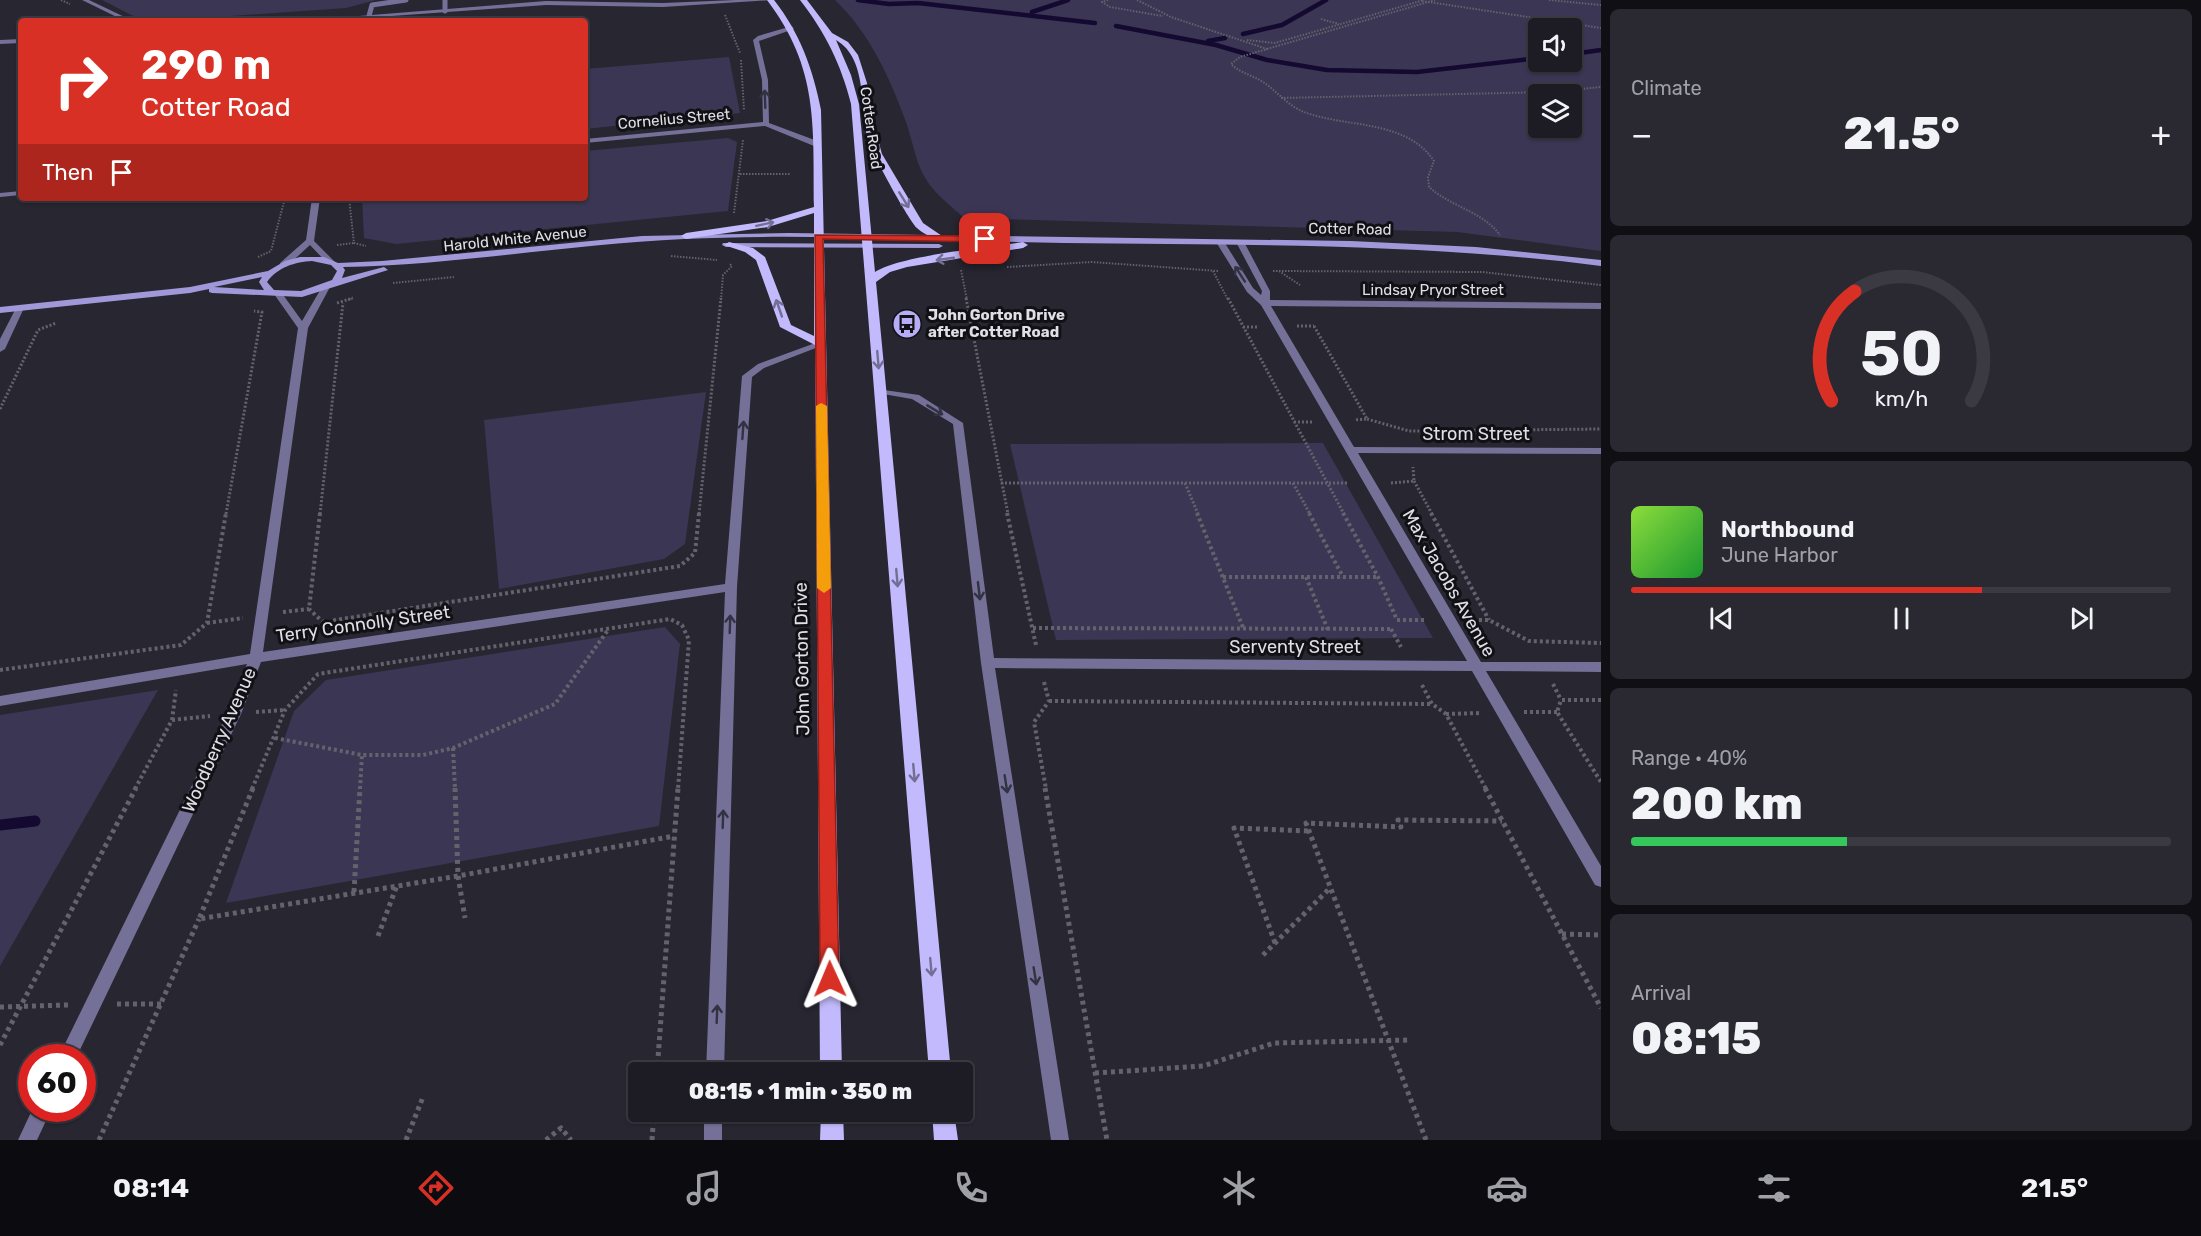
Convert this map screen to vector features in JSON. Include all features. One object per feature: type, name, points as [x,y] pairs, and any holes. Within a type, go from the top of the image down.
[{"type":"main road","points":[[770,0],[792,28],[806,57],[813,83],[817,110],[818,241]]},
{"type":"main road","name":"Cotter Road","points":[[803,0],[831,35],[845,67],[855,104],[869,241]]},
{"type":"main road","points":[[831,35],[848,45],[858,66],[867,98],[875,148],[919,225],[940,238]]},
{"type":"main road","points":[[686,236],[768,224],[819,208]]},
{"type":"main road","name":"John Gorton Drive","points":[[818,241],[831,1062]]},
{"type":"main road","points":[[869,241],[939,1062]]},
{"type":"main road","points":[[729,245],[749,250],[761,259],[786,327],[821,344]]},
{"type":"main road","points":[[871,280],[886,270],[906,264],[1023,245]]},
{"type":"main road","points":[[832,1122],[832,1140]]},
{"type":"main road","points":[[944,1122],[946,1140]]},
{"type":"street","points":[[85,0],[124,18]]},
{"type":"street","points":[[356,18],[546,3],[663,5],[770,0]]},
{"type":"street","points":[[792,28],[756,40],[765,80],[766,124],[817,144]]},
{"type":"street","points":[[0,42],[18,41]]},
{"type":"street","name":"Cornelius Street","points":[[588,141],[766,124]]},
{"type":"street","points":[[0,195],[18,193]]},
{"type":"street","points":[[0,310],[190,290],[269,273],[283,265],[310,241],[316,201]]},
{"type":"street","name":"Harold White Avenue","points":[[283,265],[308,260],[334,264],[402,265],[686,236],[818,241]]},
{"type":"street","name":"Cotter Road","points":[[869,241],[940,238],[1398,245],[1510,253],[1601,263]]},
{"type":"street","name":"Harold White Avenue","points":[[632,240],[729,245],[818,241]]},
{"type":"street","points":[[310,241],[341,270],[336,282]]},
{"type":"street","name":"Cotter Road","points":[[818,241],[1023,245],[1098,241]]},
{"type":"street","name":"Max Jacobs Avenue","points":[[1220,242],[1250,290],[1265,303],[1601,880]]},
{"type":"street","name":"Max Jacobs Avenue","points":[[1240,242],[1266,291],[1265,303]]},
{"type":"street","name":"Harold White Avenue","points":[[274,292],[302,294],[336,282],[402,265]]},
{"type":"street","points":[[269,273],[263,282],[303,327]]},
{"type":"street","name":"Woodberry Avenue","points":[[75,1044],[234,714],[256,658],[303,327],[327,287]]},
{"type":"street","points":[[190,290],[274,292]]},
{"type":"street","name":"Lindsay Pryor Street","points":[[1265,303],[1601,306]]},
{"type":"street","points":[[0,349],[20,308]]},
{"type":"street","points":[[715,1062],[731,587],[747,376],[761,366],[821,344]]},
{"type":"street","points":[[881,391],[915,397],[958,423],[988,663],[1060,1140]]},
{"type":"street","name":"Strom Street","points":[[1350,450],[1601,451]]},
{"type":"street","name":"Terry Connolly Street","points":[[0,700],[256,658],[731,587]]},
{"type":"street","name":"Serventy Street","points":[[988,663],[1601,667]]},
{"type":"street","points":[[27,1140],[36,1122]]},
{"type":"street","points":[[712,1140],[713,1122]]},
{"type":"lane","points":[[369,16],[372,5],[406,0]]},
{"type":"lane","points":[[445,0],[445,11]]},
{"type":"path","points":[[1108,0],[1102,2],[1110,7],[1182,19]]},
{"type":"path","points":[[1136,0],[1171,17],[1268,49]]},
{"type":"path","points":[[1136,0],[1182,19],[1250,41],[1275,43],[1422,0]]},
{"type":"path","points":[[1416,0],[1601,28]]},
{"type":"path","points":[[1435,0],[1243,56],[1233,61],[1232,66],[1262,82],[1281,98],[1305,112],[1388,131],[1420,144],[1429,151],[1434,161],[1428,177],[1429,187],[1441,197],[1462,207]]},
{"type":"path","points":[[1549,0],[1601,5]]},
{"type":"path","points":[[722,8],[741,56],[745,114]]},
{"type":"path","points":[[1321,19],[1345,26]]},
{"type":"path","points":[[1281,98],[1550,92],[1601,87]]},
{"type":"path","points":[[734,217],[743,139],[736,137]]},
{"type":"path","points":[[740,174],[791,174]]},
{"type":"path","points":[[253,259],[271,250],[284,201]]},
{"type":"path","points":[[349,201],[354,243],[375,248]]},
{"type":"path","points":[[361,294],[343,303],[334,380],[309,609],[323,622],[680,566],[694,553],[723,275],[732,266],[726,260],[660,255]]},
{"type":"path","points":[[960,270],[1001,483],[1040,663]]},
{"type":"path","points":[[1213,271],[1378,578],[1397,620]]},
{"type":"path","points":[[389,284],[458,276]]},
{"type":"path","points":[[0,670],[181,645],[207,623],[262,312],[253,310]]},
{"type":"path","points":[[0,409],[38,330],[59,322]]},
{"type":"path","points":[[1367,419],[1409,431],[1601,429]]},
{"type":"path","points":[[1414,468],[1414,482],[1490,620],[1529,641],[1601,643]]},
{"type":"path","points":[[1001,483],[1370,484],[1414,482]]},
{"type":"path","points":[[1185,483],[1244,630]]},
{"type":"path","points":[[1293,483],[1343,577]]},
{"type":"path","points":[[1223,577],[1378,578]]},
{"type":"path","points":[[1306,578],[1328,630]]},
{"type":"path","points":[[99,1140],[200,919],[285,710],[318,674],[670,619],[682,625],[689,640],[658,1062]]},
{"type":"path","points":[[1033,628],[1391,629],[1397,620]]},
{"type":"path","points":[[1397,620],[1450,620]]},
{"type":"path","points":[[274,738],[362,755],[423,755],[453,748],[555,704],[608,629]]},
{"type":"path","points":[[1601,700],[1561,700],[1557,712],[1601,782]]},
{"type":"path","points":[[1107,1140],[1034,722],[1048,701],[1432,704],[1446,714],[1601,1008]]},
{"type":"path","points":[[0,1046],[172,720]]},
{"type":"path","points":[[453,748],[458,876],[465,918]]},
{"type":"path","points":[[354,892],[362,755]]},
{"type":"path","points":[[1426,1140],[1305,823],[1401,827],[1398,820],[1502,820]]},
{"type":"path","points":[[1275,943],[1234,828],[1309,831]]},
{"type":"path","points":[[200,919],[458,876],[674,836]]},
{"type":"path","points":[[378,936],[397,885]]},
{"type":"path","points":[[1263,955],[1330,888]]},
{"type":"path","points":[[1562,934],[1601,935]]},
{"type":"path","points":[[1095,1073],[1203,1066],[1274,1042],[1411,1040]]},
{"type":"path","points":[[406,1140],[423,1097]]},
{"type":"path","points":[[652,1140],[653,1122]]},
{"type":"path","points":[[546,1140],[561,1128],[571,1140]]},
{"type":"shaded area","points":[[102,0],[376,0],[346,8],[204,18],[137,18]]},
{"type":"shaded area","points":[[835,0],[1601,0],[1601,251],[1457,232],[964,218],[936,192],[923,174],[893,89],[877,56],[858,26]]},
{"type":"shaded area","points":[[729,57],[740,113],[588,129],[588,69]]},
{"type":"shaded area","points":[[728,138],[737,142],[728,211],[396,244],[364,238],[362,201],[588,201],[588,151]]},
{"type":"shaded area","points":[[706,392],[685,544],[664,559],[499,589],[484,420]]},
{"type":"shaded area","points":[[1323,443],[1433,638],[1056,640],[1010,444]]},
{"type":"shaded area","points":[[665,627],[680,644],[659,826],[226,903],[294,711],[326,680]]},
{"type":"shaded area","points":[[158,690],[0,966],[0,715]]},
{"type":"waterway","points":[[858,0],[889,4],[918,3],[1095,23]]},
{"type":"waterway","points":[[1032,12],[1068,0]]},
{"type":"waterway","points":[[1243,34],[1282,25],[1326,0]]},
{"type":"waterway","points":[[1116,26],[1216,45],[1267,60],[1327,70],[1417,72],[1528,59]]},
{"type":"waterway","points":[[1208,41],[1225,38]]},
{"type":"waterway","points":[[1582,53],[1601,50]]},
{"type":"waterway","points":[[0,825],[35,821]]},
{"type":"slow traffic","points":[[821,406],[824,588]]},
{"type":"place","name":"John Gorton Drive after Cotter Road","points":[[907,324]]},
{"type":"route","points":[[830,979],[818,237],[985,239]]}]
